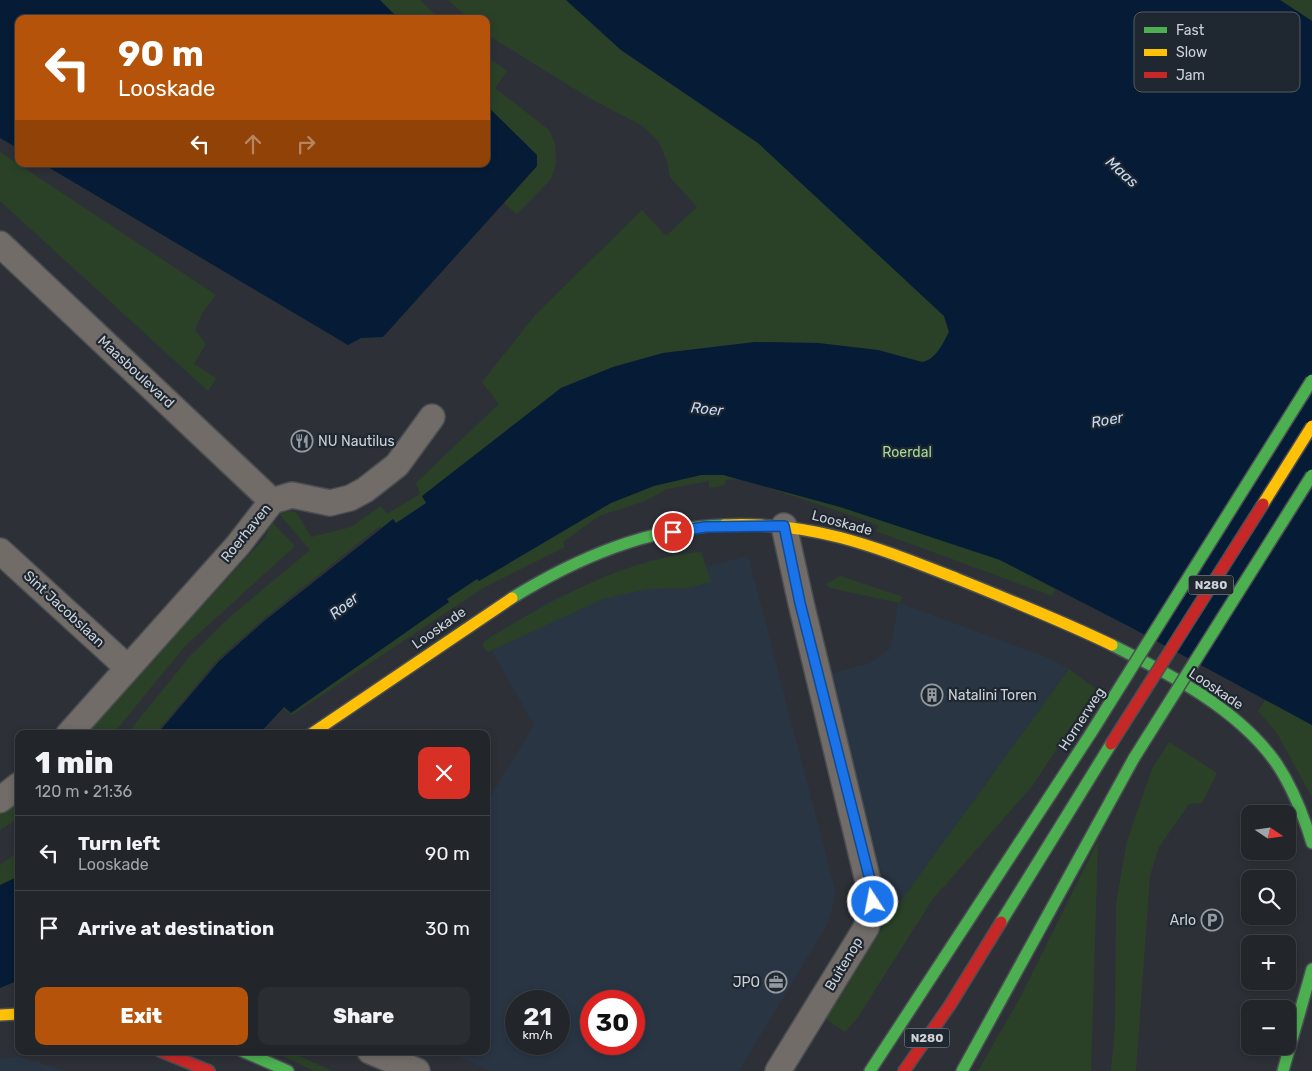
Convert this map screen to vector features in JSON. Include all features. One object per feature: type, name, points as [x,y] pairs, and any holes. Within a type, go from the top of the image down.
[{"type":"main road","name":"Hornerweg","points":[[870,1071],[1092,732],[1312,380]]},
{"type":"main road","name":"N280","points":[[904,1071],[950,1005],[1111,744],[1312,426]]},
{"type":"main road","name":"N280","points":[[962,1071],[1134,758],[1312,475]]},
{"type":"main road","name":"Looskade","points":[[316,730],[494,608],[569,564],[612,546],[657,534],[705,527],[784,526],[855,539],[1065,622],[1162,671],[1216,705],[1243,727],[1265,749],[1298,804],[1312,843]]},
{"type":"main road","points":[[1283,1071],[1312,969]]},
{"type":"main road","name":"N280","points":[[929,1054],[950,1005]]},
{"type":"main road","points":[[0,1015],[15,1014]]},
{"type":"main road","points":[[170,1055],[208,1071]]},
{"type":"main road","points":[[250,1055],[275,1068]]},
{"type":"street","name":"Maasboulevard","points":[[0,244],[272,500]]},
{"type":"street","name":"Roerhaven","points":[[73,730],[238,545],[272,500],[292,495],[330,503],[350,498],[365,490],[397,465],[432,417]]},
{"type":"street","name":"Buitenop","points":[[778,1071],[866,928],[873,902],[872,888],[800,603],[784,526]]},
{"type":"street","name":"Sint Jacobslaan","points":[[0,551],[128,668]]},
{"type":"street","points":[[0,800],[15,789]]},
{"type":"street","points":[[379,1055],[417,1071]]},
{"type":"shaded area","points":[[701,552],[706,567],[748,556],[836,893],[828,923],[739,1071],[490,1071],[456,1055],[490,1055],[490,797],[534,725],[486,640],[550,601],[623,570],[677,554]]},
{"type":"shaded area","points":[[899,603],[1049,658],[1069,669],[892,913],[830,674],[870,663],[890,649]]},
{"type":"shaded area","points":[[18,1056],[65,1071],[0,1071],[0,1059]]},
{"type":"green space","points":[[380,0],[420,0],[436,15],[395,15]]},
{"type":"green space","points":[[448,0],[566,0],[621,50],[758,143],[944,316],[949,332],[935,355],[922,362],[878,350],[818,343],[755,342],[663,353],[613,367],[561,388],[449,475],[652,376],[1055,589],[1052,596],[876,531],[878,526],[868,521],[736,477],[732,477],[741,479],[726,480],[725,485],[709,488],[709,481],[667,489],[645,501],[599,516],[563,542],[565,547],[483,588],[292,715],[283,708],[258,730],[130,730],[191,655],[231,616],[310,550],[279,514],[289,511],[296,512],[311,537],[351,527],[381,506],[387,514],[420,494],[416,483],[499,404],[482,382],[536,314],[642,210],[666,236],[697,207],[670,177],[667,161],[659,142],[643,126],[591,99],[490,36],[490,15],[465,15]]},
{"type":"green space","points":[[1280,0],[1312,0],[1312,21]]},
{"type":"green space","points":[[490,59],[507,71],[495,88],[549,130],[555,143],[556,164],[551,179],[517,214],[504,203],[537,166],[537,156],[490,109]]},
{"type":"green space","points":[[0,152],[15,162],[15,167],[23,167],[216,295],[202,313],[195,330],[206,344],[194,364],[216,378],[208,391],[0,201]]},
{"type":"green space","points":[[272,522],[295,546],[185,646],[116,730],[87,730],[264,539]]},
{"type":"green space","points":[[701,552],[711,582],[688,588],[647,589],[603,599],[488,652],[482,645],[486,640],[536,610],[616,572],[672,556]]},
{"type":"green space","points":[[840,576],[903,597],[899,603],[830,588],[826,584]]},
{"type":"green space","points":[[1069,669],[1096,689],[1033,785],[932,900],[858,1017],[845,1032],[826,1019],[892,913]]},
{"type":"green space","points":[[1265,700],[1312,725],[1312,797],[1277,733],[1258,711]]},
{"type":"green space","points":[[1169,742],[1217,773],[1202,803],[1189,804],[1159,847],[1150,875],[1136,1071],[1111,1071],[1115,1028],[1116,904],[1127,841],[1152,769]]},
{"type":"green space","points":[[15,803],[15,821],[0,830],[0,814]]},
{"type":"green space","points":[[1098,841],[1091,1071],[978,1071],[1021,996]]},
{"type":"green space","points":[[15,854],[15,978],[0,983],[0,865]]},
{"type":"green space","points":[[281,1055],[297,1055],[332,1071],[314,1071]]},
{"type":"water","points":[[0,0],[380,0],[395,15],[15,15],[15,147],[0,138]]},
{"type":"water","points":[[566,0],[1280,0],[1298,12],[1134,12],[1134,92],[1300,92],[1300,13],[1312,21],[1312,725],[1134,629],[1000,560],[840,507],[723,475],[701,475],[654,486],[611,503],[479,581],[477,579],[447,599],[449,602],[291,713],[284,707],[263,730],[160,730],[219,661],[264,621],[393,519],[396,523],[426,503],[422,496],[561,388],[613,367],[663,353],[755,342],[818,343],[878,350],[922,362],[935,355],[949,332],[944,316],[758,143],[621,50]]},
{"type":"water","points":[[490,109],[537,155],[537,166],[383,337],[361,338],[348,345],[48,167],[490,167]]},
{"type":"water","points":[[15,878],[15,982],[0,988],[0,885]]},
{"type":"pier","points":[[380,526],[382,528],[264,621],[219,661],[160,730],[158,730],[218,659],[263,619]]},
{"type":"traffic: fast","points":[[1091,733],[1312,380]]},
{"type":"traffic: fast","points":[[1134,758],[1312,475]]},
{"type":"traffic: fast","points":[[512,598],[587,558],[640,539],[695,527],[724,525]]},
{"type":"traffic: fast","points":[[1112,645],[1178,680],[1200,694],[1221,708],[1258,741],[1274,760],[1292,790],[1312,843]]},
{"type":"traffic: fast","points":[[870,1071],[1091,733]]},
{"type":"traffic: fast","points":[[1001,922],[1111,744]]},
{"type":"traffic: fast","points":[[962,1071],[1134,758]]},
{"type":"traffic: fast","points":[[1283,1071],[1312,969]]},
{"type":"traffic: fast","points":[[251,1055],[288,1071]]},
{"type":"traffic: slow","points":[[1263,504],[1312,426]]},
{"type":"traffic: slow","points":[[724,525],[787,527],[844,538],[928,567],[1055,619],[1112,645]]},
{"type":"traffic: slow","points":[[317,730],[512,598]]},
{"type":"traffic: slow","points":[[0,1015],[15,1014]]},
{"type":"traffic: jam","points":[[1111,744],[1263,504]]},
{"type":"traffic: jam","points":[[904,1071],[950,1005],[1001,922]]},
{"type":"traffic: jam","points":[[170,1055],[209,1071]]},
{"type":"place","name":"NU Nautilus","points":[[302,441]]},
{"type":"place","name":"Natalini Toren","points":[[932,695]]},
{"type":"place","name":"Arlo","points":[[1212,920]]},
{"type":"place","name":"JPO","points":[[776,982]]},
{"type":"route","points":[[673,532],[737,525],[784,526],[800,603],[872,888],[873,902]]},
{"type":"water label","name":"Maas","points":[[1122,172]]},
{"type":"water label","name":"Roer","points":[[707,409]]},
{"type":"water label","name":"Roer","points":[[1107,420]]},
{"type":"water label","name":"Roer","points":[[344,606]]},
{"type":"park label","name":"Roerdal","points":[[907,452]]}]
